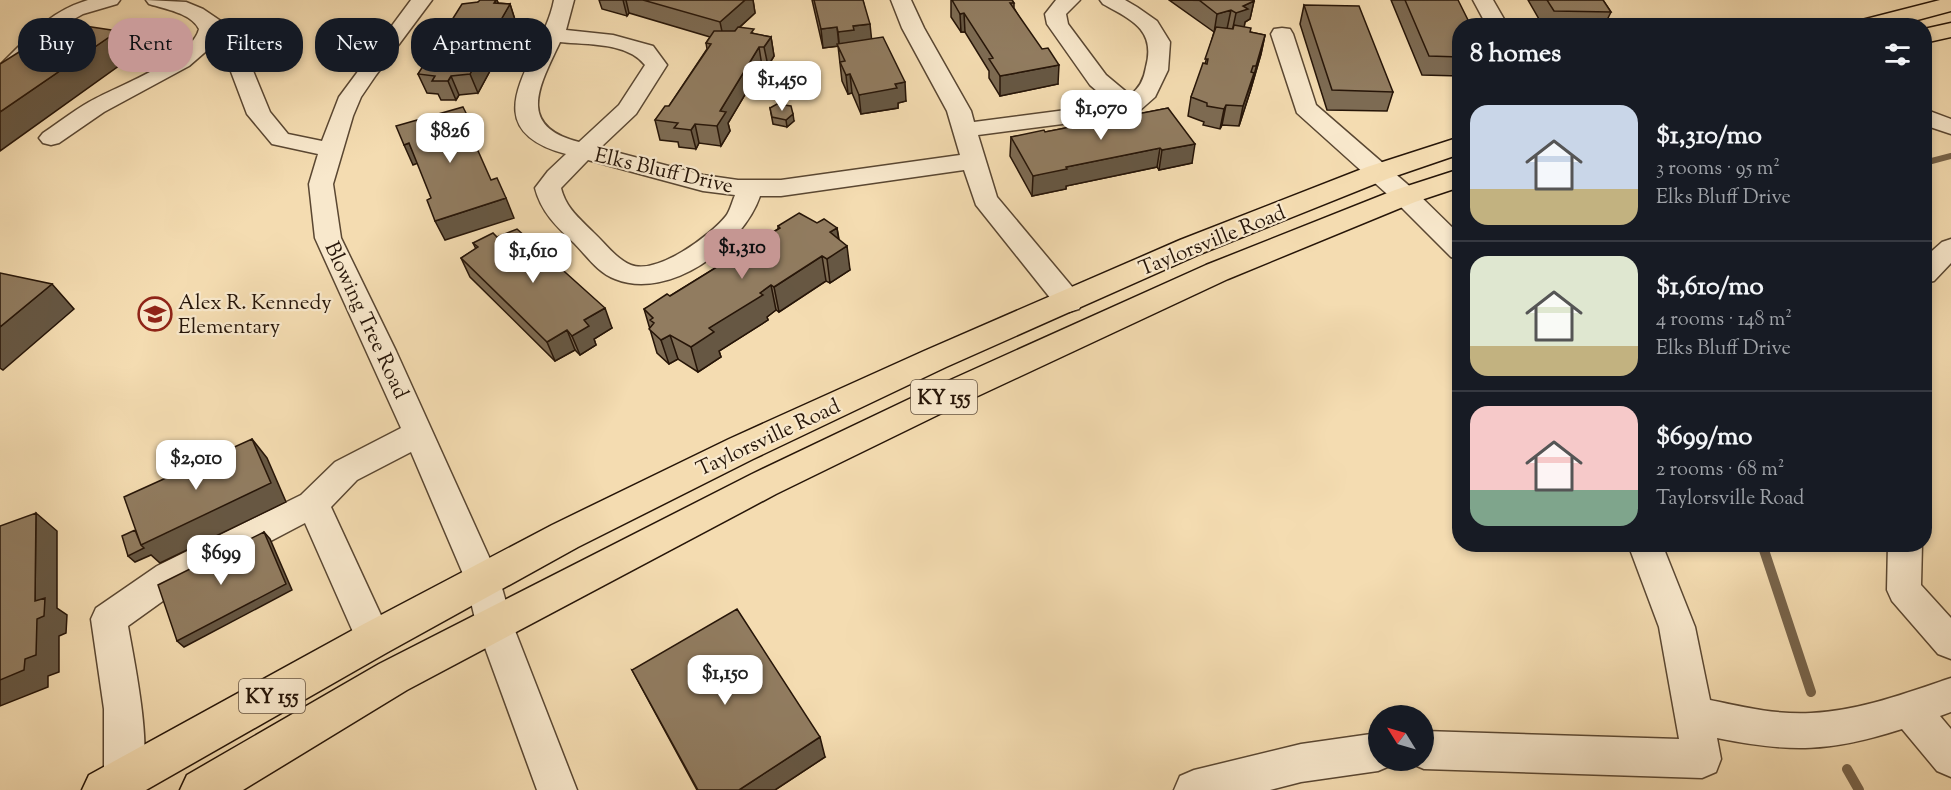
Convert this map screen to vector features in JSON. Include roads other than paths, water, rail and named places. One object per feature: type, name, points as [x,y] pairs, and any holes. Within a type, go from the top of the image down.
[{"type":"main road","points":[[1887,18],[1922,5],[1951,4]]},
{"type":"main road","points":[[1932,34],[1951,30]]},
{"type":"main road","name":"Taylorsville Road","points":[[114,784],[565,536],[741,449],[935,359],[1190,247],[1377,173],[1452,148]]},
{"type":"main road","name":"Taylorsville Road","points":[[202,790],[393,677],[753,489],[938,400],[1217,272],[1405,196],[1452,180]]},
{"type":"street","points":[[62,18],[76,10],[110,0]]},
{"type":"street","points":[[156,0],[189,11],[229,37],[260,114],[280,139],[332,150]]},
{"type":"street","name":"Blowing Tree Road","points":[[422,0],[350,97],[338,126],[321,184],[328,238],[419,434],[483,581],[494,623],[558,790]]},
{"type":"street","name":"Elks Bluff Drive","points":[[564,0],[560,25],[525,97],[525,112],[530,124],[541,135],[557,144],[703,183],[750,189],[781,189],[974,161]]},
{"type":"street","points":[[901,0],[913,28],[959,111],[985,199],[1069,302]]},
{"type":"street","points":[[1070,0],[1062,5],[1055,14],[1058,24],[1098,80],[1130,107]]},
{"type":"street","points":[[965,130],[1130,107],[1138,102],[1155,80],[1160,54],[1159,38],[1149,26],[1110,0]]},
{"type":"street","points":[[1483,0],[1493,18]]},
{"type":"street","points":[[51,138],[96,107],[168,70],[198,50],[210,37],[210,29],[204,19]]},
{"type":"street","points":[[1282,34],[1305,108],[1405,196],[1452,243]]},
{"type":"street","points":[[554,35],[613,41],[645,51],[656,65],[628,109],[557,176],[548,188],[550,201],[557,212],[607,262],[628,275],[656,275],[679,265],[707,247],[736,221],[750,189]]},
{"type":"street","points":[[0,62],[18,51]]},
{"type":"street","points":[[0,78],[18,60]]},
{"type":"street","points":[[1932,119],[1951,127]]},
{"type":"street","points":[[1932,266],[1951,248]]},
{"type":"street","points":[[114,784],[123,709],[108,619],[169,577],[313,504],[346,471],[419,434]]},
{"type":"street","points":[[313,504],[374,639]]},
{"type":"street","points":[[1434,750],[1702,759],[1677,627],[1648,552]]},
{"type":"street","points":[[1905,552],[1904,590],[1951,643]]},
{"type":"street","points":[[1694,715],[1773,729],[1825,730],[1909,709],[1951,695]]},
{"type":"street","points":[[1909,709],[1951,758]]},
{"type":"street","points":[[1194,790],[1301,763],[1368,753]]},
{"type":"waterway","points":[[1932,161],[1951,156]]},
{"type":"waterway","points":[[1765,552],[1811,692]]},
{"type":"waterway","points":[[1847,769],[1859,790]]},
{"type":"place","name":"Alex R. Kennedy Elementary","points":[[155,314]]}]
